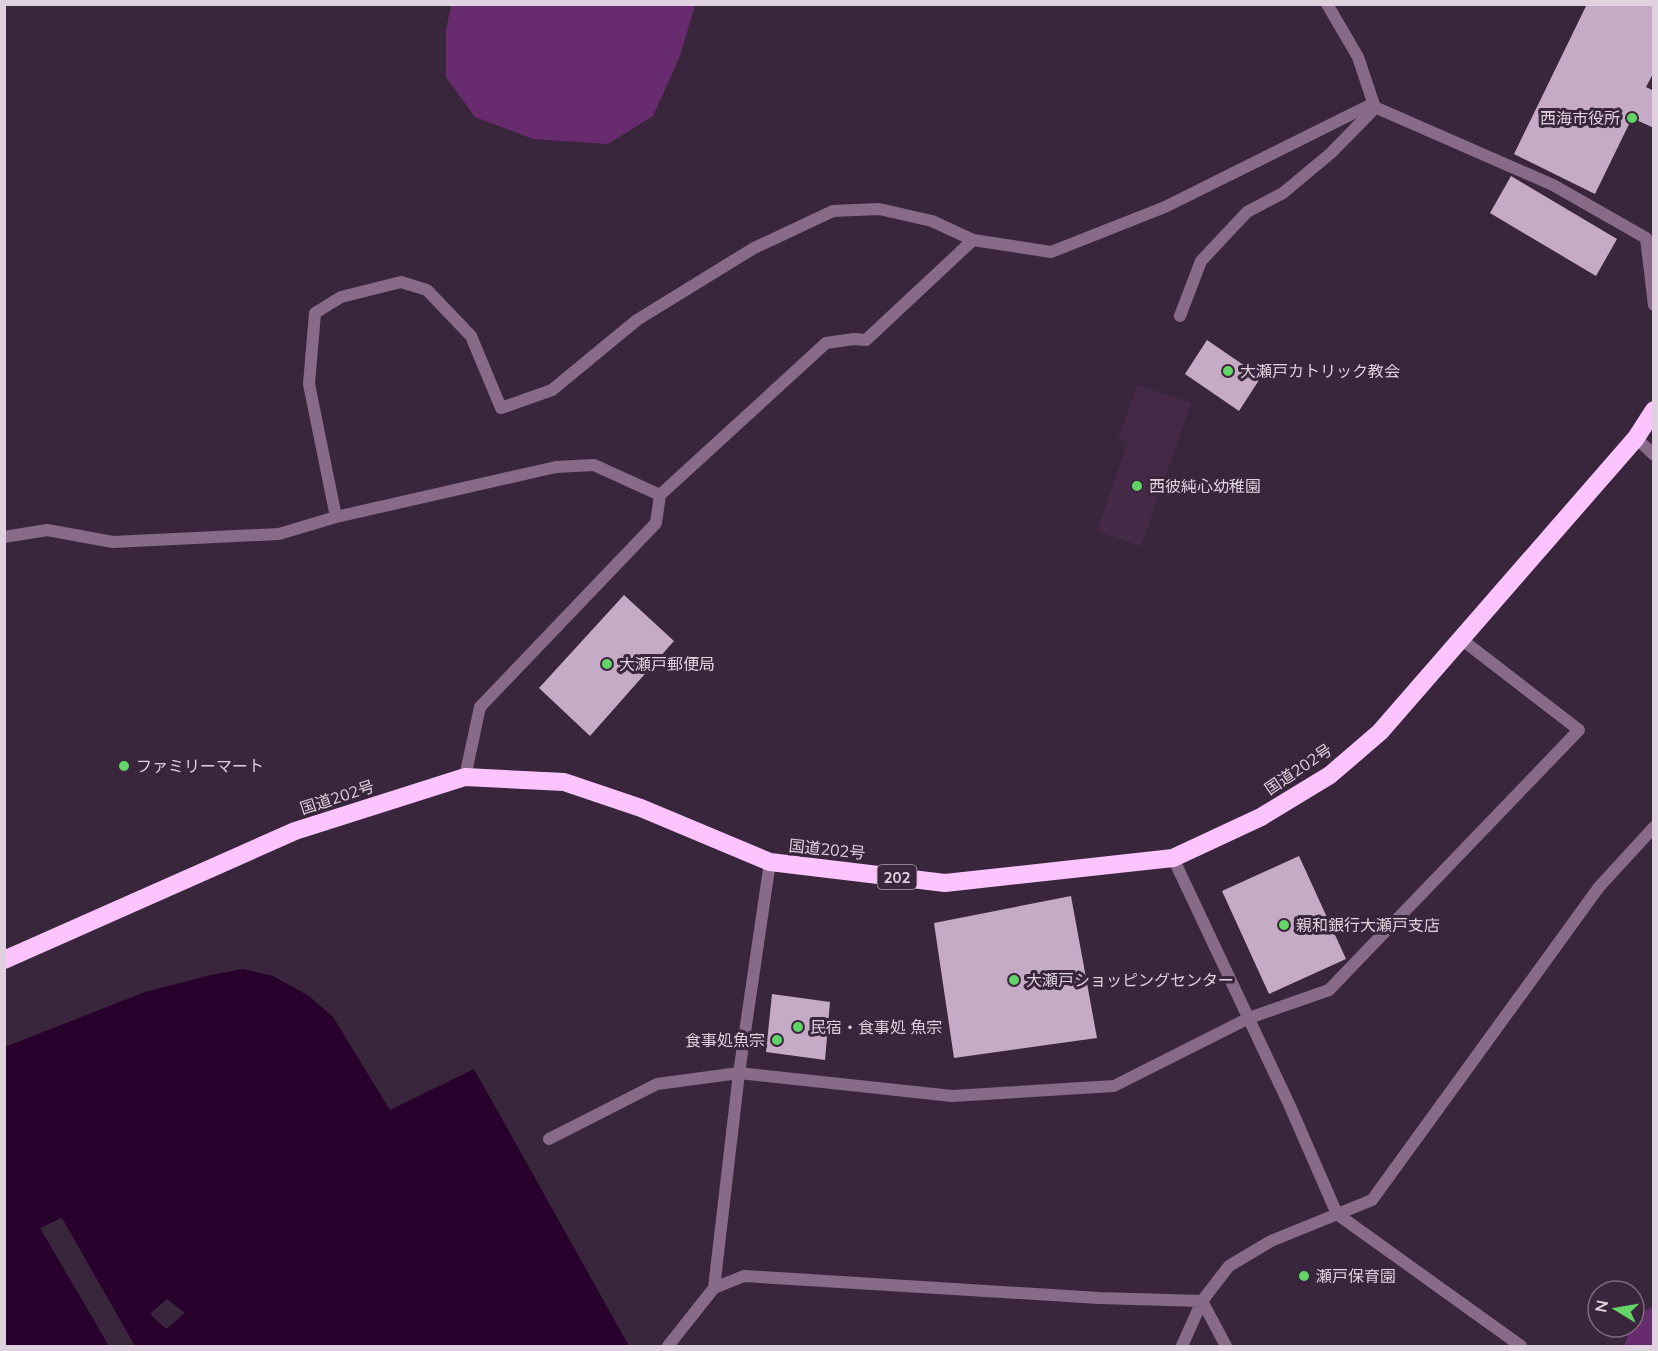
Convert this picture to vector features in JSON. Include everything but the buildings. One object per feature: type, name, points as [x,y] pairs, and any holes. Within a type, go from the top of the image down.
[{"type":"highway","name":"国道202号","points":[[4,960],[295,831],[465,777],[564,782],[641,808],[770,862],[945,883],[1173,858],[1261,817],[1330,775],[1380,732],[1636,438],[1653,410]]},
{"type":"street","points":[[1327,4],[1358,57],[1375,108]]},
{"type":"street","points":[[336,517],[309,384],[315,313],[341,297],[401,282],[427,290],[471,336],[501,408],[552,390],[637,320],[754,248],[833,211],[879,209],[932,221],[973,240],[1051,252],[1165,207],[1370,105],[1553,185],[1646,238],[1653,305]]},
{"type":"street","points":[[1180,316],[1201,261],[1247,212],[1283,193],[1331,153],[1375,108]]},
{"type":"street","points":[[465,777],[480,707],[656,523],[660,495],[826,344],[854,339],[866,340],[973,240]]},
{"type":"street","points":[[1636,438],[1653,455]]},
{"type":"street","points":[[4,537],[47,530],[113,542],[279,534],[336,517],[556,466],[594,465],[660,495]]},
{"type":"street","points":[[549,1139],[657,1084],[739,1073],[952,1096],[1114,1086],[1249,1018],[1329,990],[1579,730],[1461,639]]},
{"type":"street","points":[[1182,1347],[1202,1301],[1228,1266],[1271,1241],[1372,1200],[1599,887],[1653,827]]},
{"type":"street","points":[[1173,858],[1289,1104],[1336,1214],[1521,1347]]},
{"type":"street","points":[[714,1288],[739,1073],[770,862]]},
{"type":"street","points":[[668,1347],[714,1288],[744,1276],[1099,1298],[1202,1301]]},
{"type":"street","points":[[1202,1301],[1226,1347]]},
{"type":"shaded area","points":[[451,4],[695,5],[680,56],[653,116],[608,144],[533,139],[475,117],[446,77],[446,30]]},
{"type":"shaded area","name":"西彼純心幼稚園","points":[[1137,385],[1191,403],[1141,546],[1097,531],[1128,442],[1118,439]]},
{"type":"shaded area","points":[[243,969],[273,976],[309,996],[333,1017],[390,1110],[474,1069],[629,1346],[5,1346],[5,1047],[145,992]]},
{"type":"shaded area","points":[[1653,1306],[1653,1346],[1624,1346],[1627,1339],[1646,1339],[1646,1311]]},
{"type":"pier","points":[[62,1218],[135,1346],[109,1346],[40,1228]]},
{"type":"pier","points":[[167,1299],[185,1313],[166,1329],[150,1314]]},
{"type":"place","name":"西海市役所","points":[[1632,118]]},
{"type":"place","name":"大瀬戸カトリック教会","points":[[1228,371]]},
{"type":"place","name":"西彼純心幼稚園","points":[[1137,486]]},
{"type":"place","name":"大瀬戸郵便局","points":[[607,664]]},
{"type":"place","name":"ファミリーマート","points":[[124,766]]},
{"type":"place","name":"親和銀行大瀬戸支店","points":[[1284,925]]},
{"type":"place","name":"大瀬戸ショッピングセンター","points":[[1014,980]]},
{"type":"place","name":"民宿・食事処 魚宗","points":[[798,1027]]},
{"type":"place","name":"食事処魚宗","points":[[777,1040]]},
{"type":"place","name":"瀬戸保育園","points":[[1304,1276]]}]
